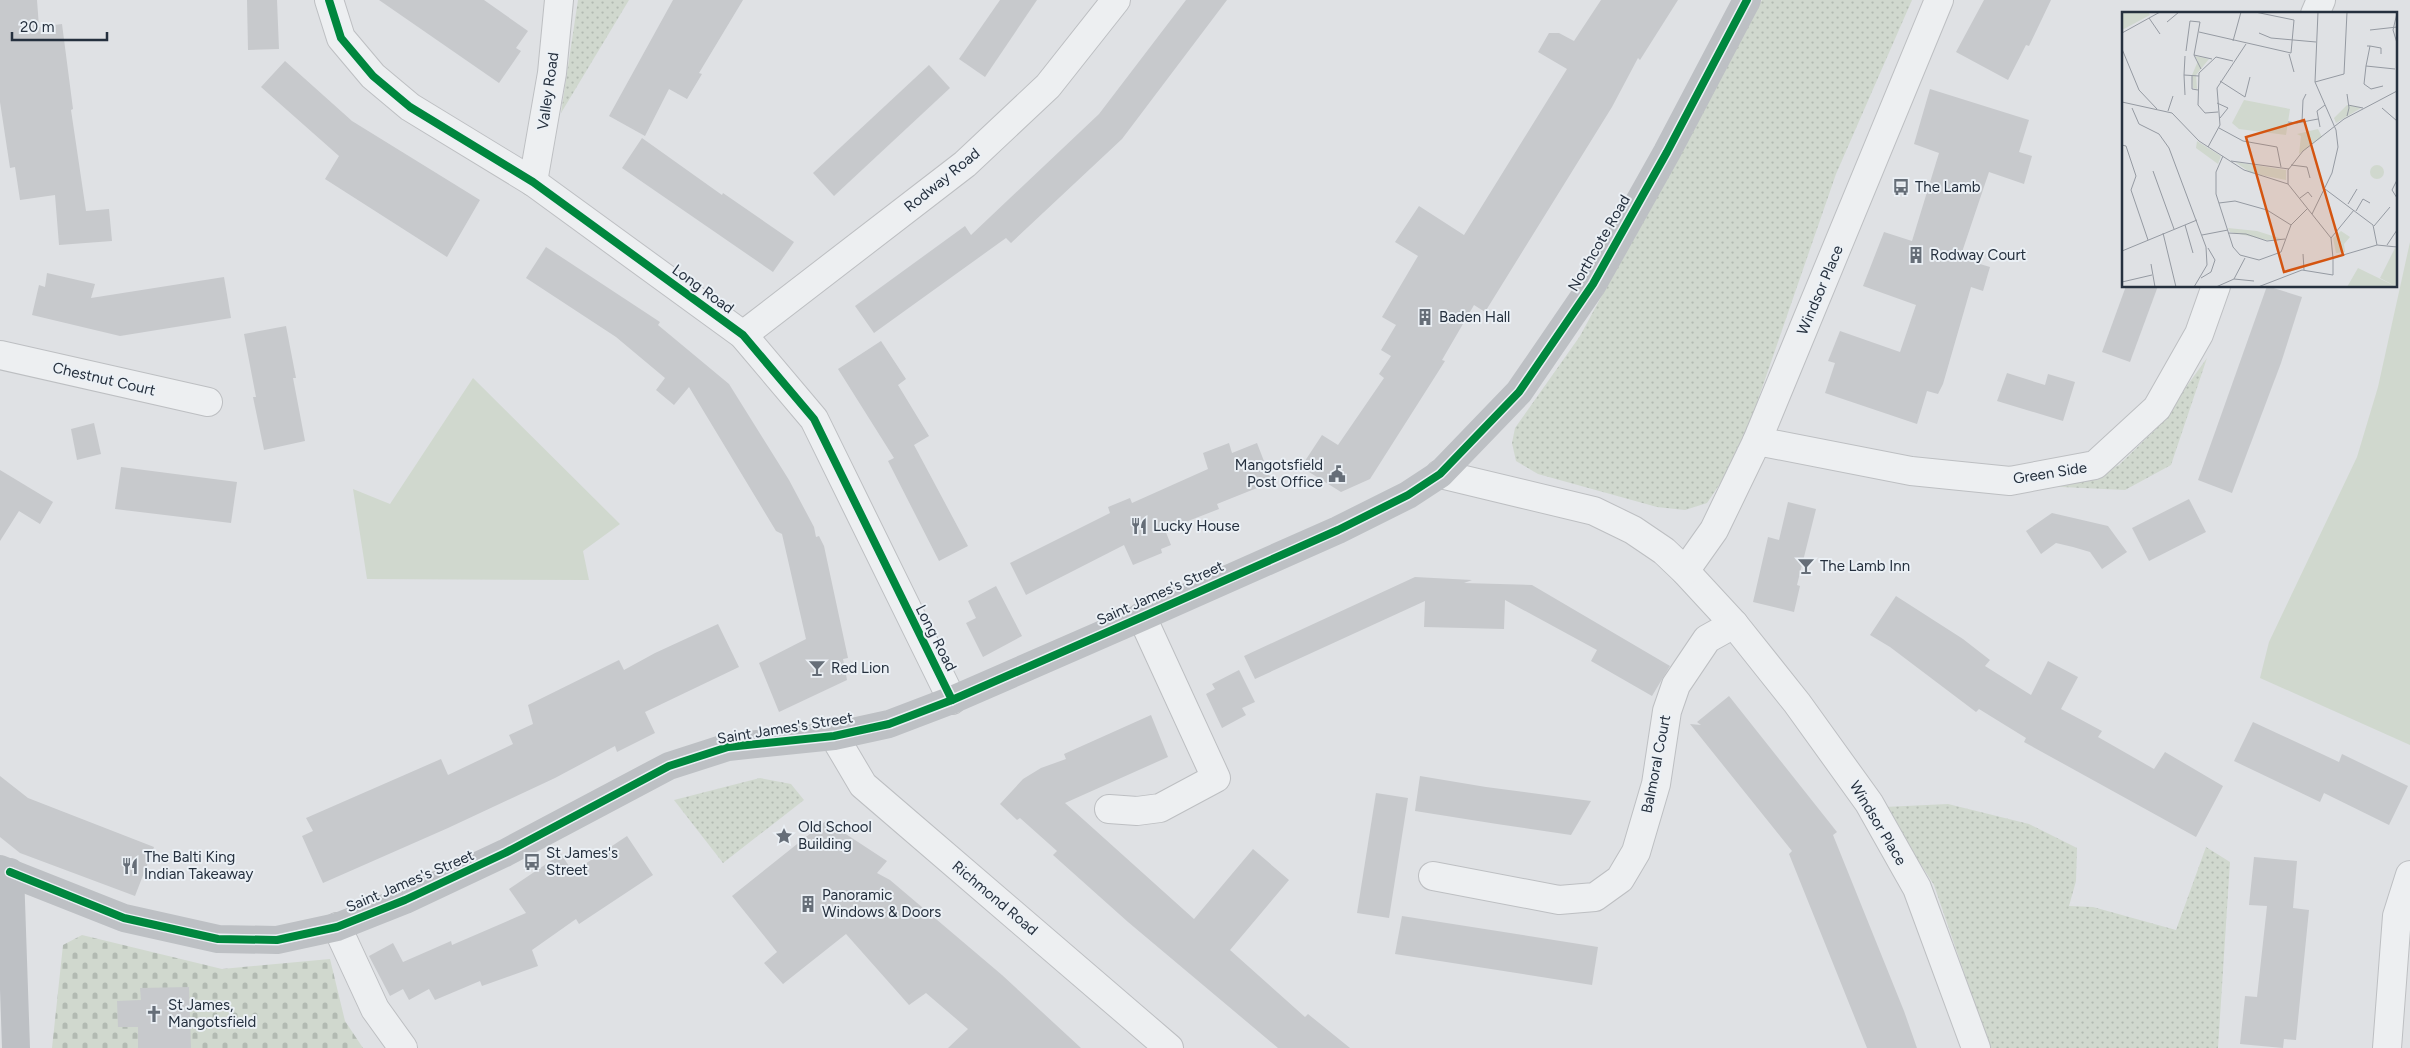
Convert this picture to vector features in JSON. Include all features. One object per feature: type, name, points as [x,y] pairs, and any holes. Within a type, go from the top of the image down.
[{"type":"street","name":"Long Road","points":[[329,0],[341,38],[374,76],[410,107],[533,182],[743,335],[814,419],[909,616],[952,700]]},
{"type":"street","name":"Valley Road","points":[[533,182],[552,73],[559,0]]},
{"type":"street","name":"Rodway Road","points":[[743,335],[966,164],[1048,86],[1116,0]]},
{"type":"street","name":"Northcote Road","points":[[1440,474],[1519,392],[1593,284],[1667,152],[1747,0]]},
{"type":"street","name":"Windsor Place","points":[[1685,571],[1714,530],[1757,441],[1939,0]]},
{"type":"street","points":[[2316,12],[2321,0]]},
{"type":"street","name":"Green Side","points":[[1757,441],[1911,472],[2010,481],[2095,466],[2157,408],[2199,334],[2215,288]]},
{"type":"street","name":"Chestnut Court","points":[[0,355],[208,402]]},
{"type":"street","points":[[1440,474],[1594,511],[1633,530],[1664,551],[1734,624]]},
{"type":"street","name":"Saint James's Street","points":[[5,870],[124,918],[218,939],[277,940],[337,927],[405,900],[505,854],[669,766],[728,747],[834,736],[889,724],[952,700],[1338,530],[1408,495],[1440,474]]},
{"type":"street","points":[[1109,808],[1137,810],[1160,808],[1216,778],[1142,617]]},
{"type":"street","name":"Windsor Place","points":[[1734,624],[1797,703],[1869,803],[1917,888],[1976,1048]]},
{"type":"street","name":"Balmoral Court","points":[[1433,876],[1559,900],[1595,897],[1620,878],[1636,852],[1656,784],[1666,711],[1676,685],[1707,639],[1734,624]]},
{"type":"street","name":"Richmond Road","points":[[834,736],[863,785],[1169,1048]]},
{"type":"street","points":[[5,870],[16,1048]]},
{"type":"street","points":[[2387,1048],[2400,1010],[2397,916],[2410,875]]},
{"type":"street","points":[[337,927],[375,1009],[403,1048]]},
{"type":"green space","points":[[578,0],[629,0],[561,113]]},
{"type":"green space","points":[[1762,0],[1912,0],[1836,174],[1752,417],[1732,466],[1707,503],[1685,510],[1657,507],[1538,474],[1516,461],[1512,443],[1515,428],[1580,336]]},
{"type":"green space","points":[[2410,242],[2410,745],[2260,678],[2269,642],[2357,457],[2378,387]]},
{"type":"green space","points":[[2207,358],[2171,465],[2125,490],[2041,486],[2084,480],[2119,465],[2155,430]]},
{"type":"green space","points":[[473,378],[620,524],[583,551],[589,580],[367,579],[353,489],[390,504]]},
{"type":"green space","points":[[760,778],[791,784],[804,800],[723,863],[674,800]]},
{"type":"green space","points":[[1948,804],[2029,824],[2077,848],[2076,881],[2069,906],[2093,907],[2176,930],[2206,847],[2230,862],[2218,1048],[1990,1048],[1934,885],[1884,807]]},
{"type":"green space","points":[[82,935],[222,969],[330,959],[345,1021],[363,1048],[52,1048],[63,945]]},
{"type":"building","points":[[0,0],[37,0],[39,27],[62,24],[73,109],[71,110],[86,211],[109,209],[112,241],[59,245],[55,195],[20,200],[15,167],[10,168],[0,102]]},
{"type":"building","points":[[247,0],[277,0],[279,49],[248,50]]},
{"type":"building","points":[[379,0],[484,0],[528,31],[516,48],[521,51],[499,83]]},
{"type":"building","points":[[673,0],[743,0],[699,73],[702,74],[687,99],[669,89],[645,136],[609,116]]},
{"type":"building","points":[[1000,0],[1037,0],[985,77],[959,59]]},
{"type":"building","points":[[1186,0],[1227,0],[1122,139],[1011,243],[1006,238],[874,333],[855,306],[965,226],[971,235],[1099,114]]},
{"type":"building","points":[[1601,0],[1678,0],[1640,60],[1638,58],[1612,107],[1485,312],[1474,305],[1442,360],[1445,361],[1370,479],[1341,492],[1301,467],[1322,435],[1338,445],[1384,378],[1379,374],[1391,356],[1381,350],[1396,325],[1382,317],[1418,256],[1395,242],[1419,206],[1464,235],[1567,69],[1538,52],[1549,33],[1559,33],[1574,41]]},
{"type":"building","points":[[1984,0],[2051,0],[2029,46],[2026,45],[2008,80],[1956,52]]},
{"type":"building","points":[[285,61],[352,121],[480,200],[447,257],[325,179],[339,156],[261,87]]},
{"type":"building","points":[[929,65],[950,88],[834,196],[813,173]]},
{"type":"building","name":"Rodway Court","points":[[1930,89],[2029,120],[2019,152],[2032,156],[2024,184],[1989,172],[1960,258],[1990,267],[1983,291],[1971,287],[1943,384],[1938,394],[1927,391],[1917,424],[1825,393],[1835,363],[1828,361],[1840,331],[1900,352],[1916,305],[1863,286],[1884,232],[1912,241],[1939,153],[1914,144]]},
{"type":"building","points":[[642,138],[722,195],[723,193],[794,242],[773,272],[622,168]]},
{"type":"building","points":[[546,247],[660,322],[658,325],[729,384],[789,480],[814,527],[816,537],[819,536],[824,546],[848,658],[843,659],[847,680],[779,712],[759,663],[806,639],[782,534],[776,531],[689,387],[674,405],[656,390],[665,378],[616,337],[526,278]]},
{"type":"building","points":[[47,273],[95,284],[91,298],[224,277],[231,318],[120,336],[32,315],[39,285],[45,287]]},
{"type":"building","points":[[2125,288],[2157,288],[2130,362],[2102,352]]},
{"type":"building","points":[[2266,288],[2273,288],[2302,297],[2281,363],[2232,493],[2198,480]]},
{"type":"building","points":[[286,326],[296,378],[293,378],[305,441],[264,450],[253,397],[256,397],[244,334]]},
{"type":"building","points":[[881,341],[906,379],[898,385],[929,436],[914,445],[968,546],[939,561],[888,461],[894,458],[838,369]]},
{"type":"building","points":[[2007,373],[2045,385],[2048,374],[2075,382],[2063,421],[1997,401]]},
{"type":"building","points":[[94,423],[101,454],[77,460],[71,429]]},
{"type":"building","points":[[1229,443],[1232,453],[1257,443],[1272,482],[1217,504],[1219,509],[1165,530],[1171,545],[1161,549],[1162,553],[1133,565],[1124,545],[1026,595],[1010,563],[1110,513],[1108,507],[1130,498],[1132,503],[1208,469],[1203,453]]},
{"type":"building","points":[[121,467],[237,482],[231,523],[115,509]]},
{"type":"building","points":[[0,470],[53,502],[40,524],[19,511],[0,541]]},
{"type":"building","points":[[2189,499],[2206,532],[2149,561],[2132,528]]},
{"type":"building","points":[[1788,502],[1816,509],[1797,585],[1800,586],[1794,612],[1753,602],[1768,537],[1779,540]]},
{"type":"building","points":[[2052,513],[2108,526],[2127,552],[2102,569],[2090,552],[2073,547],[2056,543],[2041,554],[2026,531]]},
{"type":"building","points":[[1415,577],[1472,580],[1464,583],[1532,585],[1670,666],[1652,696],[1591,661],[1597,650],[1505,600],[1504,629],[1424,627],[1425,601],[1255,679],[1244,656]]},
{"type":"building","points":[[996,586],[1022,636],[983,657],[966,623],[976,618],[968,601]]},
{"type":"building","points":[[1896,596],[1963,639],[1990,660],[1985,666],[2031,695],[2048,661],[2078,677],[2061,709],[2102,731],[2098,737],[2154,769],[2165,752],[2223,786],[2196,837],[2024,742],[2026,738],[1979,709],[1976,712],[1890,647],[1870,635]]},
{"type":"building","points":[[718,624],[739,667],[645,712],[655,733],[617,752],[615,746],[555,778],[323,883],[302,836],[313,831],[306,818],[441,759],[448,775],[513,744],[509,735],[533,724],[528,705],[619,660],[624,670],[655,653]]},
{"type":"building","points":[[1239,670],[1255,702],[1242,708],[1246,715],[1222,728],[1206,694],[1215,689],[1212,684]]},
{"type":"building","points":[[1729,696],[1837,832],[1833,835],[1917,1048],[1867,1048],[1789,854],[1792,851],[1690,724],[1701,725],[1697,722]]},
{"type":"building","points":[[1151,715],[1168,757],[1065,803],[1194,919],[1253,849],[1289,880],[1230,950],[1305,1017],[1308,1014],[1350,1048],[1278,1048],[1128,922],[1053,855],[1057,851],[1020,818],[1017,820],[1000,804],[1023,779],[1041,768],[1066,759],[1064,754]]},
{"type":"building","points":[[2253,722],[2339,762],[2342,754],[2408,786],[2389,825],[2324,793],[2320,802],[2234,761]]},
{"type":"building","points":[[0,776],[28,798],[154,847],[135,896],[20,853],[0,837]]},
{"type":"building","points":[[1420,776],[1591,801],[1571,835],[1415,811]]},
{"type":"building","points":[[1376,793],[1408,798],[1389,918],[1357,913]]},
{"type":"building","points":[[826,821],[887,861],[877,873],[890,880],[1002,975],[1081,1048],[948,1048],[968,1029],[926,993],[909,1005],[846,934],[783,984],[764,963],[777,952],[732,896]]},
{"type":"building","points":[[627,836],[653,875],[579,924],[576,919],[532,950],[538,966],[482,986],[480,981],[435,1000],[429,989],[409,1000],[403,989],[390,996],[369,956],[393,943],[403,962],[451,941],[452,945],[526,913],[509,889],[561,854],[573,872]]},
{"type":"building","points":[[2254,857],[2297,861],[2293,908],[2309,910],[2296,1040],[2284,1039],[2283,1048],[2240,1044],[2245,996],[2257,997],[2267,906],[2249,905]]},
{"type":"building","points":[[1402,916],[1598,947],[1592,985],[1395,954]]},
{"type":"building","name":"St James, Mangotsfield","points":[[189,987],[191,1048],[138,1048],[138,1027],[118,1027],[117,1001],[141,1000],[140,988]]},
{"type":"cycle path","points":[[329,0],[341,38],[373,76],[410,107],[533,182],[743,335],[814,419],[952,700]]},
{"type":"cycle path","points":[[10,872],[124,918],[218,939],[277,940],[337,927],[405,900],[505,853],[669,766],[728,747],[834,736],[889,724],[952,700],[1142,617],[1338,530],[1408,495],[1440,474],[1519,392],[1593,284],[1667,152],[1747,0]]},
{"type":"place","name":"The Lamb","points":[[1901,187]]},
{"type":"place","name":"Rodway Court","points":[[1916,255]]},
{"type":"place","name":"Baden Hall","points":[[1425,317]]},
{"type":"place","name":"Mangotsfield Post Office","points":[[1337,474]]},
{"type":"place","name":"Lucky House","points":[[1139,526]]},
{"type":"place","name":"The Lamb Inn","points":[[1806,566]]},
{"type":"place","name":"Red Lion","points":[[817,668]]},
{"type":"place","name":"Old School Building","points":[[784,836]]},
{"type":"place","name":"St James's Street","points":[[532,862]]},
{"type":"place","name":"The Balti King Indian Takeaway","points":[[130,866]]},
{"type":"place","name":"Panoramic Windows & Doors","points":[[808,904]]},
{"type":"place","name":"St James, Mangotsfield","points":[[154,1014]]}]
